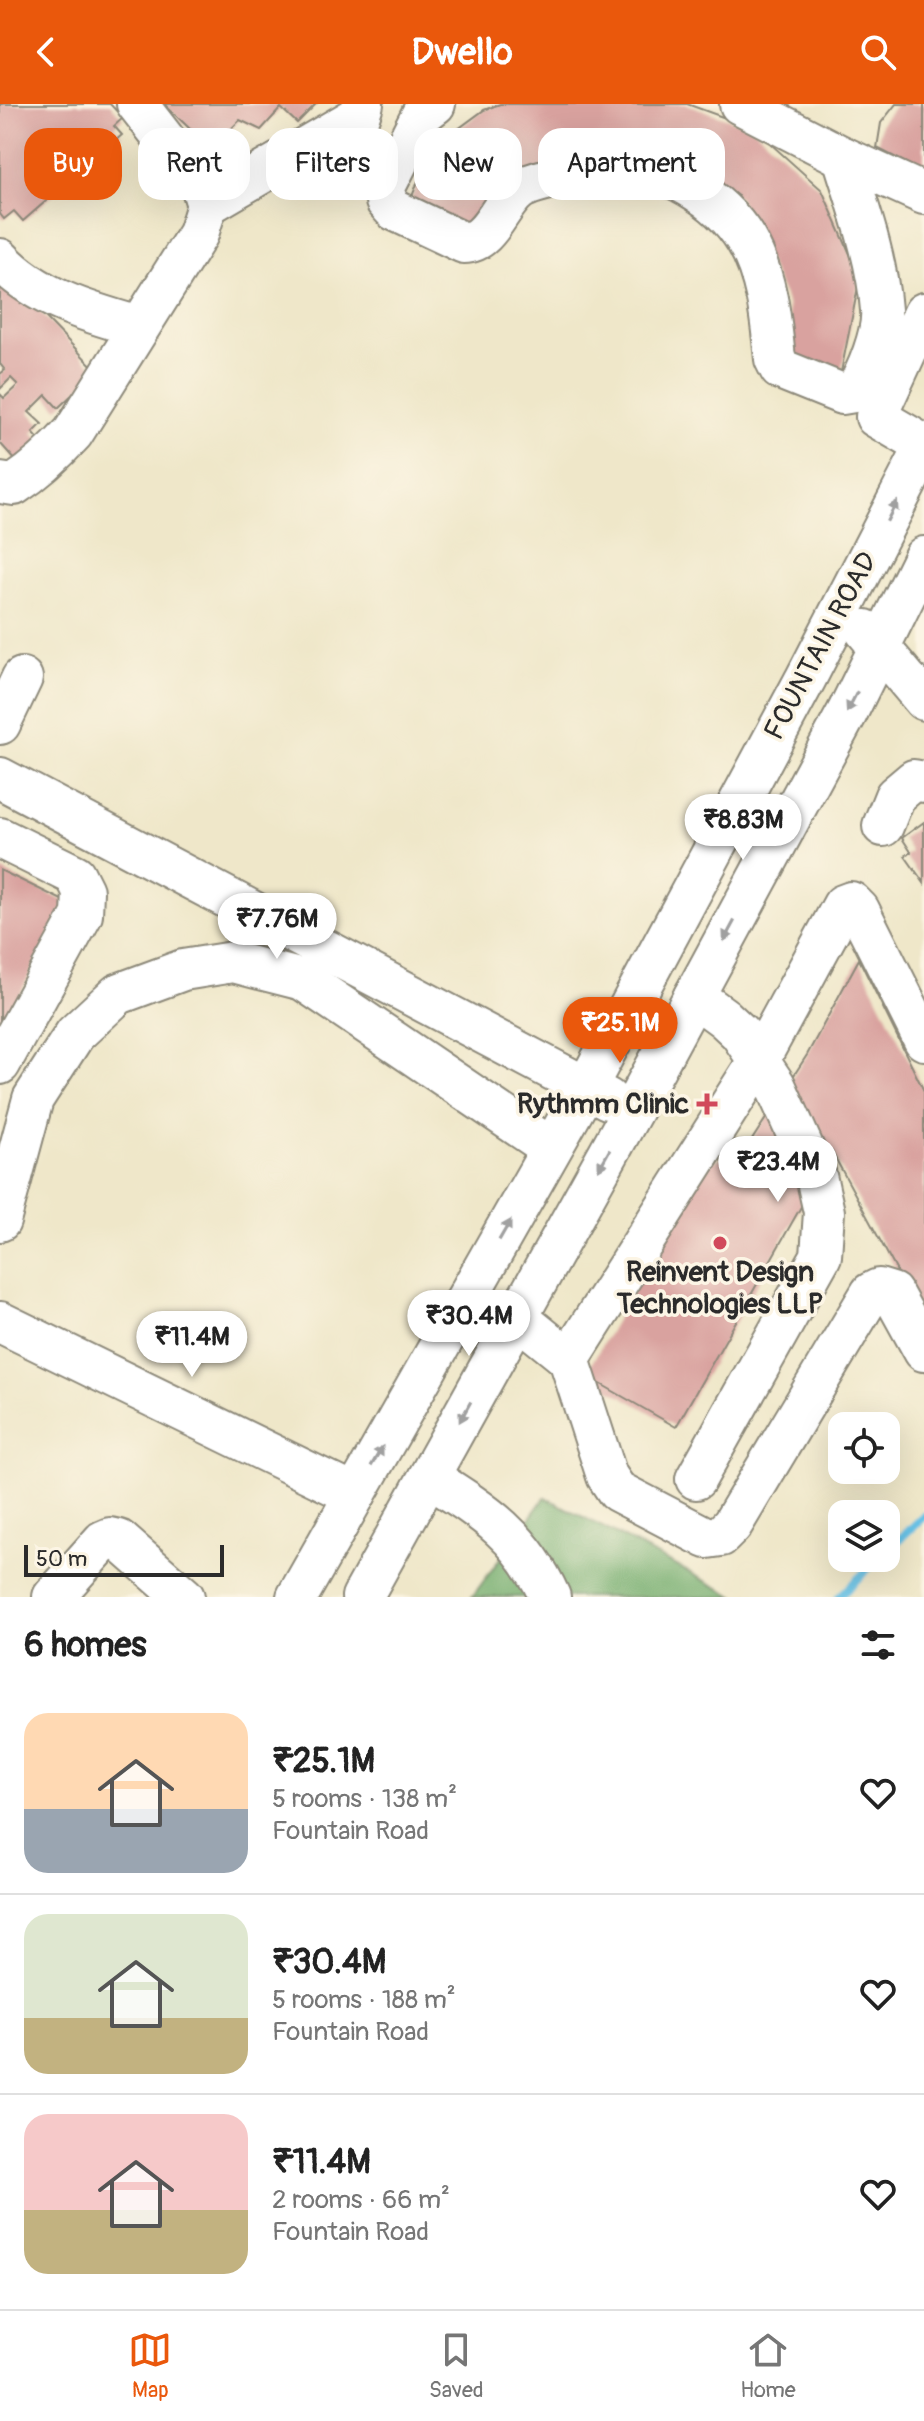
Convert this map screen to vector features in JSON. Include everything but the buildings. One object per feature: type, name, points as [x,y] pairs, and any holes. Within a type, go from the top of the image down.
[{"type":"street","points":[[0,483],[14,485],[22,481],[51,458],[66,441],[198,234],[207,205],[201,186],[137,104]]},
{"type":"street","points":[[207,205],[359,116],[363,104]]},
{"type":"street","points":[[435,104],[422,114],[385,187],[386,201],[394,210],[464,243],[473,243],[481,238],[500,210],[520,189],[581,168],[612,163],[650,170],[699,192],[726,212],[747,242],[765,288],[775,359],[780,369],[842,394],[854,392],[863,380],[882,312],[867,236],[843,157]]},
{"type":"street","points":[[740,104],[924,194]]},
{"type":"street","points":[[0,259],[34,287],[79,310],[139,327]]},
{"type":"street","points":[[924,313],[876,417],[924,447]]},
{"type":"street","name":"FOUNTAIN ROAD","points":[[297,1597],[586,1088],[924,447]]},
{"type":"street","name":"FOUNTAIN ROAD","points":[[362,1597],[632,1111],[880,647],[924,557]]},
{"type":"street","points":[[843,605],[924,700]]},
{"type":"street","points":[[0,724],[22,678]]},
{"type":"street","points":[[883,826],[895,796],[924,770]]},
{"type":"street","points":[[0,822],[7,781],[632,1111]]},
{"type":"street","points":[[0,838],[75,875],[83,891],[82,915],[0,1064]]},
{"type":"street","points":[[569,1359],[759,1060],[843,905],[851,902],[859,910],[924,1040]]},
{"type":"street","points":[[0,1221],[33,1099],[75,1034],[118,994],[183,970],[233,962],[303,980],[551,1148]]},
{"type":"street","points":[[694,996],[740,1033],[759,1060],[794,1124],[816,1176],[824,1212],[821,1256],[696,1479]]},
{"type":"street","points":[[517,1317],[569,1359],[607,1476],[617,1491],[707,1538],[721,1536],[732,1525],[871,1293],[879,1289],[892,1293],[924,1351]]},
{"type":"street","points":[[0,1322],[355,1495]]},
{"type":"street","points":[[429,1477],[487,1514],[516,1542],[540,1573],[550,1597]]},
{"type":"street","points":[[53,1597],[103,1541],[110,1538],[119,1540],[184,1597]]},
{"type":"green space","points":[[545,1497],[736,1597],[472,1597]]},
{"type":"waterway","points":[[900,1539],[924,1516]]},
{"type":"waterway","points":[[839,1597],[865,1572]]},
{"type":"place","name":"Rythmm Clinic","points":[[707,1104]]},
{"type":"place","name":"Reinvent Design Technologies LLP","points":[[720,1243]]}]
